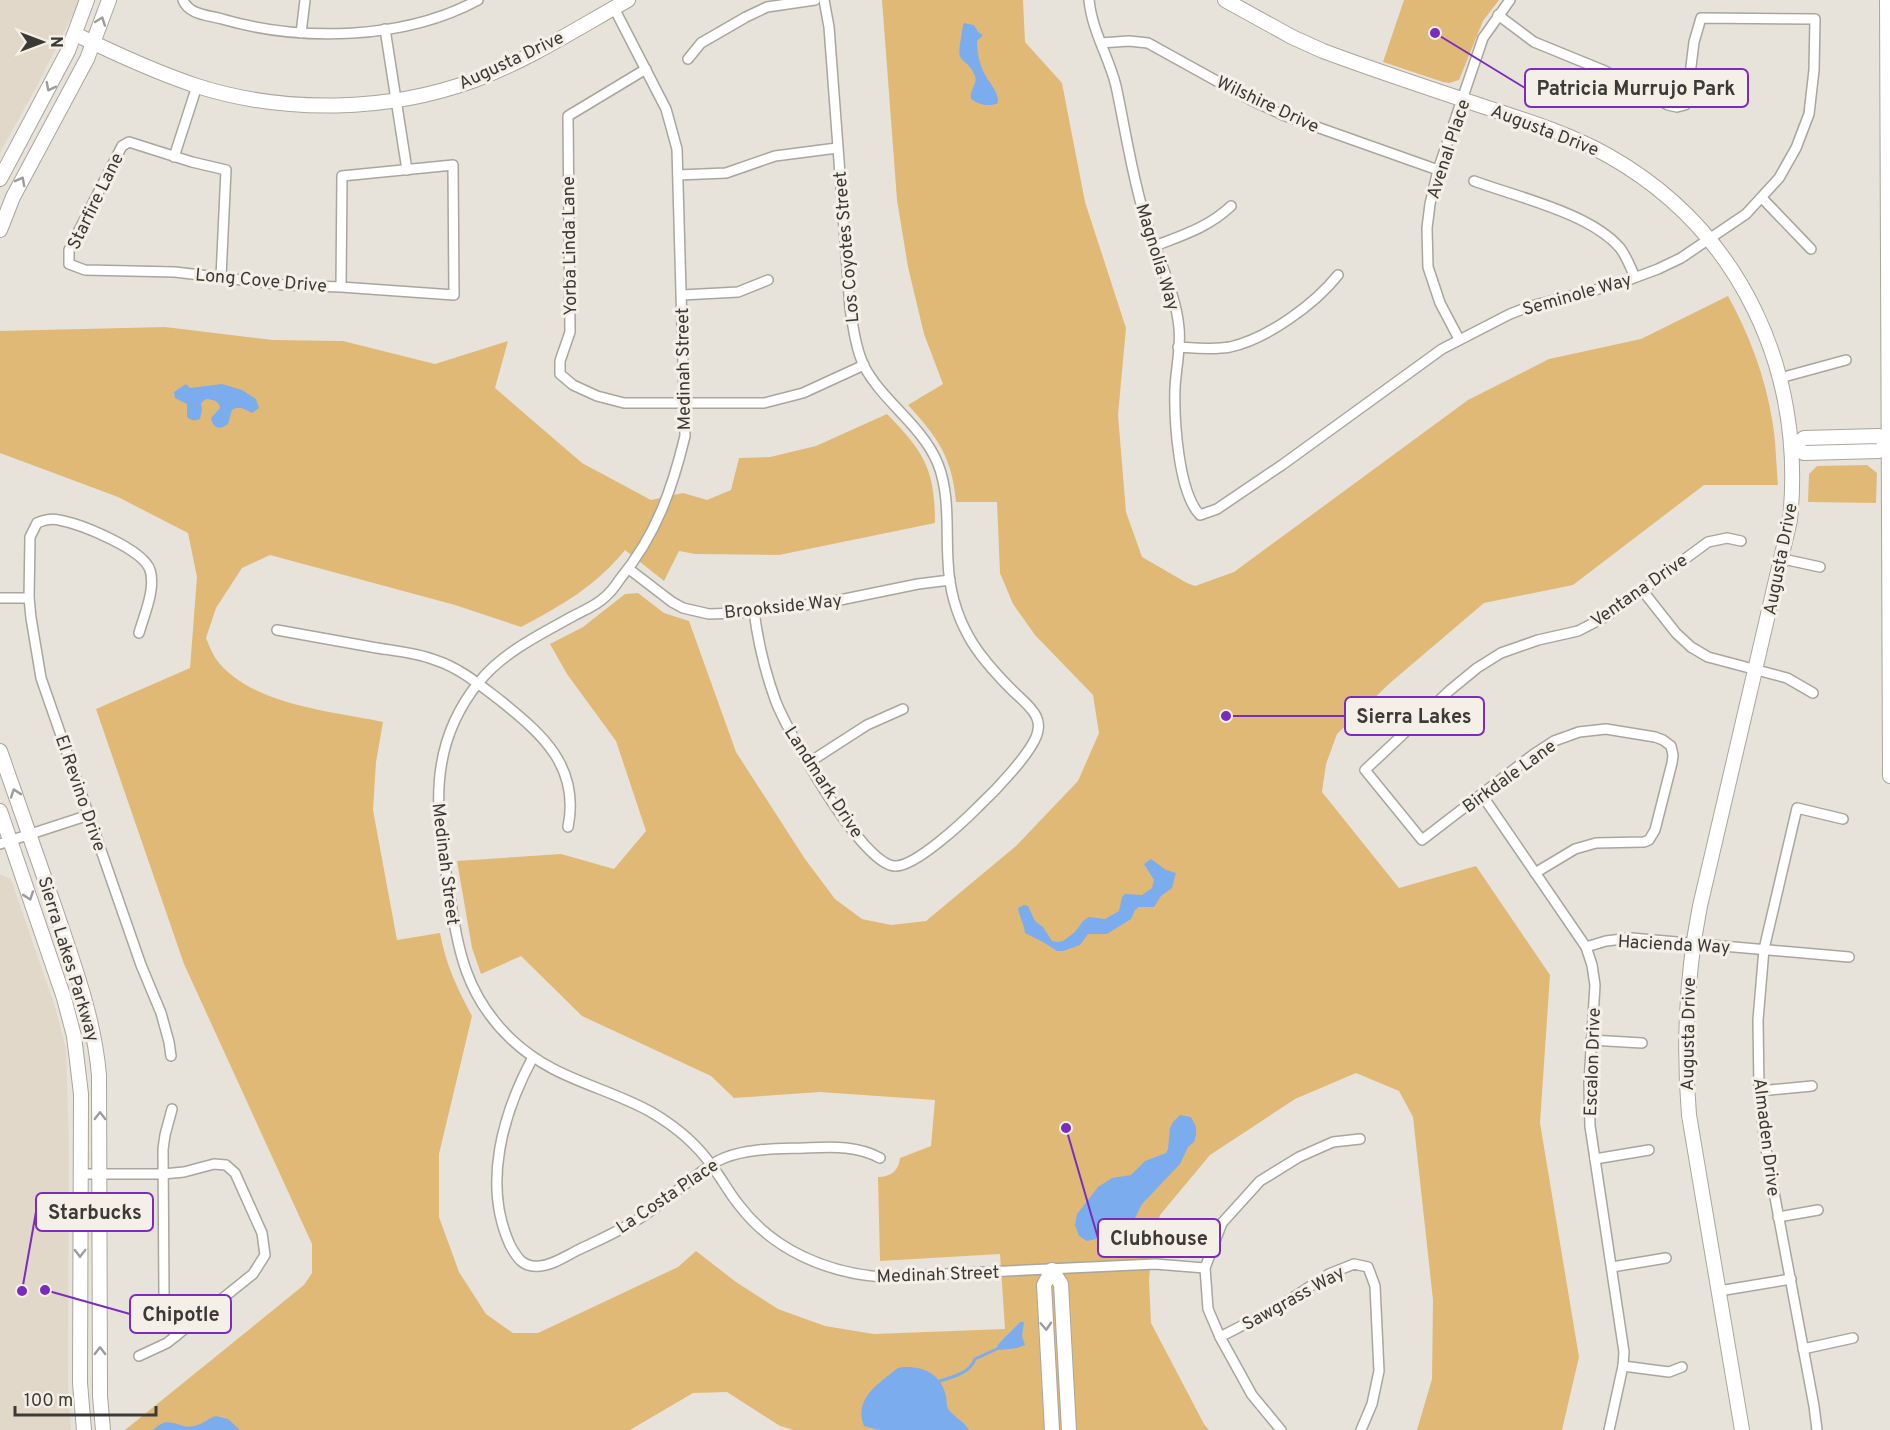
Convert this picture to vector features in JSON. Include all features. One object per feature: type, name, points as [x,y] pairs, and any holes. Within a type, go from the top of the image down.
[{"type":"street","points":[[0,179],[37,112],[75,34],[87,0]]},
{"type":"street","points":[[0,230],[13,197],[87,59],[109,0]]},
{"type":"street","points":[[301,33],[305,0]]},
{"type":"street","points":[[183,1],[191,11],[246,26],[301,33],[363,32],[385,29],[436,17],[464,3],[478,0]]},
{"type":"street","name":"Augusta Drive","points":[[75,34],[196,86],[284,103],[343,105],[396,100],[449,88],[476,79],[516,61],[628,0]]},
{"type":"street","points":[[688,59],[701,43],[746,17],[768,8],[815,0]]},
{"type":"street","name":"Los Coyotes Street","points":[[824,0],[829,27],[850,308],[855,337],[864,365],[882,391],[930,446],[938,465],[947,502],[950,580],[957,610],[971,642],[998,677],[1032,710],[1038,720],[1038,734],[1032,745],[974,811],[914,861],[897,866]]},
{"type":"street","name":"Magnolia Way","points":[[1089,0],[1094,27],[1112,68],[1137,191],[1179,327],[1175,400],[1179,452],[1192,506],[1200,515]]},
{"type":"street","name":"Augusta Drive","points":[[1225,0],[1292,37],[1323,51],[1548,128],[1608,156],[1659,190],[1689,218],[1707,239],[1731,268],[1748,297],[1772,351],[1789,419],[1792,447],[1792,502],[1783,559],[1692,944],[1686,1012],[1688,1105],[1742,1430]]},
{"type":"street","name":"Avenal Place","points":[[1459,339],[1440,303],[1428,267],[1429,210],[1438,170],[1483,38],[1510,0]]},
{"type":"street","points":[[1887,0],[1890,776]]},
{"type":"street","name":"Medinah Street","points":[[614,8],[669,119],[677,149],[685,436],[676,472],[659,520],[638,557],[605,597],[516,649],[495,666],[478,683],[458,715],[442,757],[438,786],[439,828],[458,947],[467,975],[478,998],[494,1021],[532,1057],[572,1080],[635,1104],[660,1118],[690,1141],[711,1165],[739,1206],[756,1224],[793,1252],[809,1260],[833,1269],[882,1277],[1155,1264],[1205,1269]]},
{"type":"street","name":"Seminole Way","points":[[1200,515],[1217,509],[1282,465],[1459,339],[1531,306],[1615,285],[1681,258],[1746,214],[1779,178],[1797,148],[1809,114],[1814,70],[1815,19],[1701,18],[1694,42],[1689,83],[1690,96],[1685,105],[1677,107],[1668,105],[1605,71],[1543,46],[1498,15]]},
{"type":"street","points":[[341,287],[342,176],[407,170],[385,29]]},
{"type":"street","name":"Wilshire Drive","points":[[1101,43],[1129,41],[1148,43],[1251,100],[1283,115],[1438,170]]},
{"type":"street","name":"Yorba Linda Lane","points":[[646,69],[568,116],[570,332],[560,361],[560,374],[573,385],[597,396],[624,404],[685,403]]},
{"type":"street","points":[[196,86],[174,157],[226,170],[221,277]]},
{"type":"street","name":"Starfire Lane","points":[[69,264],[69,250],[122,146],[129,142],[174,157]]},
{"type":"street","points":[[678,175],[726,173],[783,154],[837,148]]},
{"type":"street","name":"Long Cove Drive","points":[[69,264],[85,270],[175,272],[284,285],[454,295],[453,165],[407,170]]},
{"type":"street","points":[[1474,182],[1548,207],[1588,224],[1619,248],[1628,260],[1635,277]]},
{"type":"street","points":[[1762,198],[1811,249]]},
{"type":"street","points":[[1155,246],[1205,226],[1232,206]]},
{"type":"street","points":[[1178,347],[1221,348],[1254,339],[1278,326],[1304,307],[1329,287],[1338,275]]},
{"type":"street","points":[[682,295],[738,292],[768,280]]},
{"type":"street","points":[[1780,378],[1846,360]]},
{"type":"street","points":[[685,403],[764,403],[784,399],[803,393],[864,365]]},
{"type":"street","points":[[1792,447],[1806,453],[1880,451],[1889,444]]},
{"type":"street","name":"El Revino Drive","points":[[139,633],[150,592],[151,576],[141,556],[75,525],[52,519],[37,523],[30,537],[29,598],[41,678],[141,965],[161,1013],[171,1056]]},
{"type":"street","name":"Ventana Drive","points":[[1422,840],[1365,770],[1449,691],[1477,668],[1501,653],[1593,625],[1708,542],[1727,538],[1741,541]]},
{"type":"street","points":[[1783,559],[1820,567]]},
{"type":"street","name":"Brookside Way","points":[[629,568],[662,596],[683,608],[709,614],[844,600],[918,584],[950,580]]},
{"type":"street","points":[[1642,590],[1676,633],[1691,647],[1708,657],[1786,678],[1813,693]]},
{"type":"street","points":[[0,598],[29,598]]},
{"type":"street","name":"Landmark Drive","points":[[754,611],[759,647],[769,682],[787,727],[843,817],[863,843],[880,861],[897,866]]},
{"type":"street","points":[[277,630],[424,656],[450,666],[478,683],[536,730],[557,757],[569,786],[568,827]]},
{"type":"street","points":[[808,763],[867,725],[903,709]]},
{"type":"street","name":"Birkdale Lane","points":[[1422,840],[1533,754],[1554,741],[1579,732],[1606,729],[1663,740],[1671,746],[1672,763],[1655,830],[1649,840],[1596,843],[1575,849],[1535,873]]},
{"type":"street","name":"Sierra Lakes Parkway","points":[[0,751],[79,978],[92,1022],[99,1075],[100,1396],[103,1430]]},
{"type":"street","name":"Escalon Drive","points":[[1482,795],[1586,947],[1592,965],[1595,985],[1589,1107],[1595,1159],[1623,1332],[1623,1366],[1609,1430]]},
{"type":"street","name":"Almaden Drive","points":[[1817,1430],[1765,1144],[1758,1091],[1758,1020],[1764,949],[1797,808],[1843,819]]},
{"type":"street","name":"Sierra Lakes Parkway","points":[[0,811],[5,842],[64,998],[75,1036],[81,1094],[80,1383],[84,1430]]},
{"type":"street","points":[[5,842],[89,815]]},
{"type":"street","name":"Hacienda Way","points":[[1586,947],[1620,939],[1850,957]]},
{"type":"street","points":[[1592,1040],[1642,1043]]},
{"type":"street","name":"La Costa Place","points":[[532,1057],[512,1103],[498,1160],[496,1181],[499,1212],[505,1233],[516,1257],[524,1265],[547,1265],[627,1226],[723,1158],[742,1153],[852,1148],[880,1158]]},
{"type":"street","points":[[1758,1091],[1812,1086]]},
{"type":"street","points":[[172,1109],[165,1135],[163,1174],[164,1295],[167,1313],[176,1336]]},
{"type":"street","points":[[1281,1430],[1252,1395],[1220,1338],[1208,1309],[1205,1269],[1222,1223],[1260,1181],[1299,1157],[1333,1142],[1360,1139]]},
{"type":"street","points":[[1595,1159],[1649,1150]]},
{"type":"street","points":[[80,1174],[163,1174],[214,1164],[225,1165],[235,1173],[262,1233],[265,1255],[253,1274],[176,1336],[158,1348],[139,1356]]},
{"type":"street","points":[[1778,1217],[1818,1210]]},
{"type":"street","points":[[1612,1267],[1666,1258]]},
{"type":"street","name":"Sawgrass Way","points":[[1220,1338],[1280,1306],[1329,1274],[1354,1264],[1368,1267],[1375,1286],[1379,1371],[1372,1404],[1361,1430]]},
{"type":"street","points":[[1052,1430],[1044,1285],[1052,1270],[1061,1284],[1069,1430]]},
{"type":"street","points":[[1719,1291],[1791,1279]]},
{"type":"street","points":[[1803,1349],[1853,1338]]},
{"type":"street","points":[[1623,1366],[1669,1372],[1682,1367]]},
{"type":"shaded area","points":[[0,0],[80,0],[0,153]]},
{"type":"shaded area","points":[[882,0],[1023,0],[1025,42],[1062,83],[1085,202],[1126,328],[1118,415],[1126,512],[1142,557],[1187,583],[1195,586],[1234,572],[1468,400],[1549,359],[1641,339],[1728,296],[1743,325],[1761,371],[1769,403],[1778,485],[1704,485],[1573,585],[1484,603],[1390,683],[1337,734],[1326,764],[1322,792],[1399,888],[1476,866],[1550,975],[1540,1123],[1579,1357],[1562,1430],[1417,1430],[1432,1379],[1433,1300],[1413,1117],[1399,1091],[1356,1073],[1295,1099],[1210,1155],[1160,1215],[1152,1247],[1149,1280],[1151,1323],[1209,1430],[794,1430],[780,1426],[727,1392],[693,1393],[630,1430],[125,1430],[304,1285],[312,1273],[312,1244],[184,964],[96,709],[190,668],[197,577],[188,533],[118,497],[0,453],[0,331],[165,327],[273,340],[343,341],[435,364],[508,341],[495,388],[582,463],[651,500],[683,493],[707,500],[731,490],[739,458],[770,457],[816,446],[887,414],[910,439],[925,462],[933,489],[935,523],[779,555],[695,554],[679,551],[664,581],[625,550],[590,585],[564,603],[521,627],[455,605],[270,555],[242,568],[216,608],[206,638],[216,659],[249,687],[293,704],[383,722],[376,762],[373,810],[397,940],[440,933],[445,956],[472,1016],[439,1154],[439,1217],[459,1272],[486,1314],[513,1333],[538,1333],[678,1267],[696,1251],[736,1282],[778,1309],[825,1326],[874,1334],[1005,1329],[1000,1254],[880,1261],[878,1177],[893,1172],[900,1158],[931,1146],[935,1100],[820,1092],[734,1098],[711,1076],[582,1016],[521,956],[481,974],[472,948],[457,861],[561,854],[614,869],[646,831],[616,741],[567,674],[550,644],[583,627],[625,594],[638,593],[664,613],[689,621],[736,752],[805,859],[835,899],[862,919],[891,925],[926,921],[1016,846],[1078,781],[1099,733],[1093,695],[1035,635],[1013,604],[1000,573],[997,502],[956,502],[951,472],[942,449],[908,405],[943,384],[924,334],[908,267],[897,200]]},
{"type":"shaded area","points":[[1404,0],[1499,0],[1483,21],[1459,80],[1443,82],[1383,62]]},
{"type":"shaded area","points":[[1867,465],[1877,473],[1876,503],[1808,502],[1809,474],[1817,466]]},
{"type":"shaded area","points":[[0,874],[11,879],[55,1007],[66,1048],[69,1145],[68,1384],[71,1430],[0,1430]]},
{"type":"water","points":[[964,23],[974,25],[983,35],[977,41],[978,57],[983,71],[997,94],[998,103],[981,104],[971,99],[975,76],[959,54]]},
{"type":"water","points":[[186,384],[190,388],[222,384],[242,390],[256,399],[259,408],[252,413],[242,408],[232,410],[228,424],[217,427],[211,418],[220,408],[219,405],[215,401],[206,399],[201,403],[200,419],[191,420],[187,417],[187,404],[175,398],[174,392]]},
{"type":"water","points":[[1151,859],[1166,870],[1176,873],[1172,888],[1161,896],[1154,907],[1139,907],[1131,919],[1107,934],[1088,934],[1080,945],[1063,951],[1057,951],[1025,933],[1018,908],[1024,905],[1028,906],[1035,921],[1043,927],[1052,941],[1058,942],[1075,932],[1089,917],[1105,919],[1119,911],[1122,897],[1125,894],[1142,895],[1152,888],[1154,880],[1144,864]]},
{"type":"water","points":[[1180,1115],[1191,1117],[1196,1127],[1194,1142],[1188,1147],[1180,1164],[1142,1204],[1131,1226],[1123,1232],[1087,1241],[1079,1236],[1075,1225],[1077,1214],[1098,1187],[1112,1178],[1131,1175],[1145,1161],[1166,1153],[1170,1128]]},
{"type":"water","points":[[1020,1322],[1024,1322],[1022,1336],[1025,1345],[1000,1350],[997,1346]]},
{"type":"water","points":[[898,1368],[925,1370],[936,1377],[944,1388],[947,1407],[969,1430],[879,1430],[864,1426],[862,1408],[870,1392]]},
{"type":"water","points":[[216,1416],[228,1419],[240,1430],[153,1430],[169,1422],[188,1427],[197,1425]]},
{"type":"waterway","points":[[940,1381],[960,1374],[969,1368],[975,1359],[999,1348]]},
{"type":"place","name":"Patricia Murrujo Park","points":[[1435,33]]},
{"type":"place","name":"Sierra Lakes","points":[[1226,716]]},
{"type":"place","name":"Clubhouse","points":[[1066,1128]]},
{"type":"place","name":"Chipotle","points":[[45,1290]]},
{"type":"place","name":"Starbucks","points":[[22,1291]]}]
